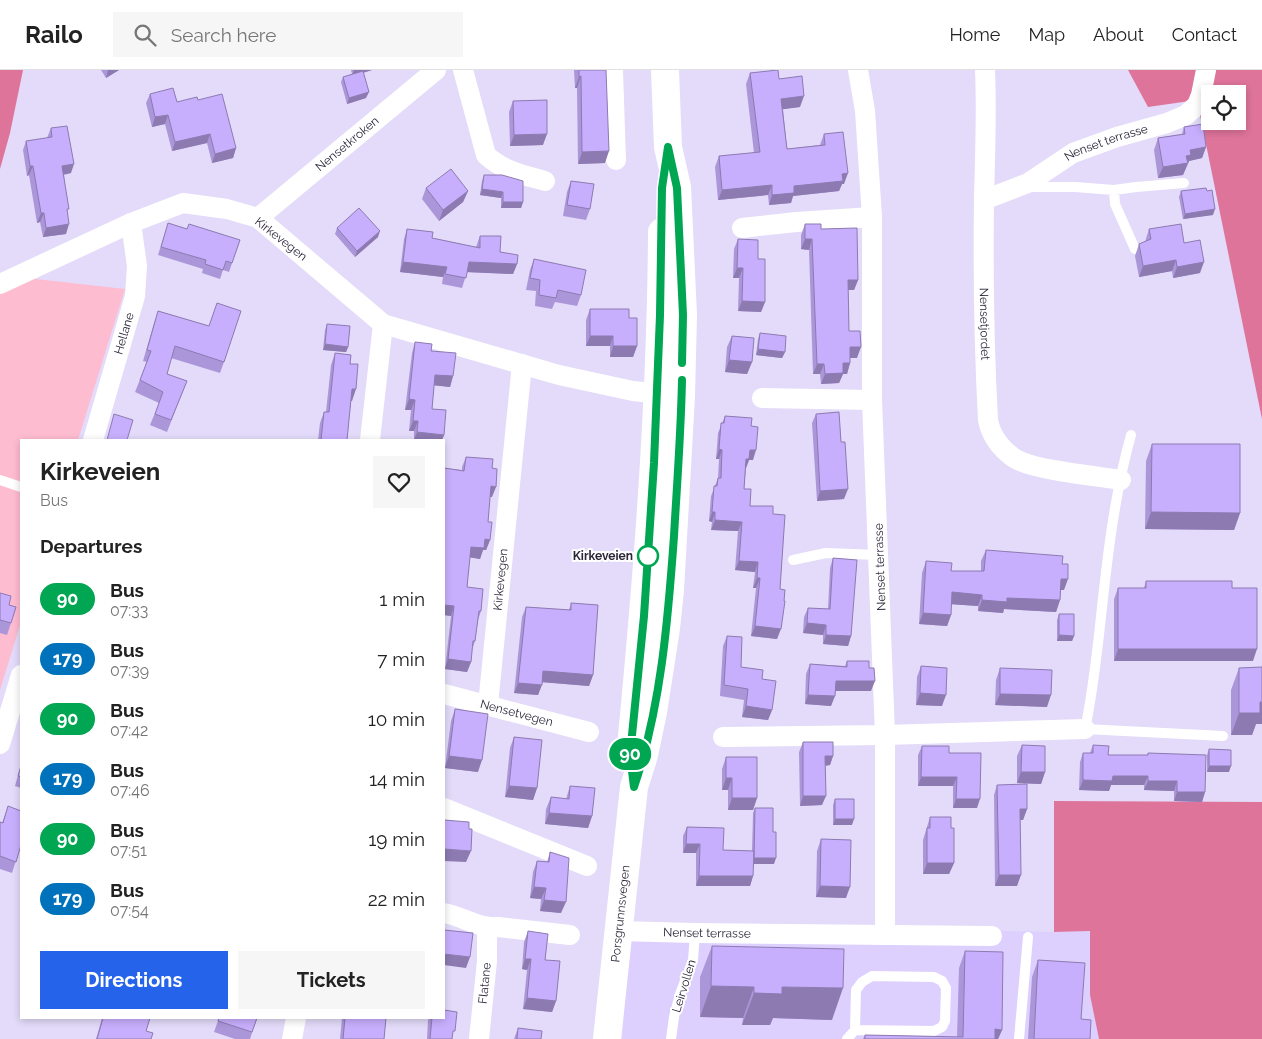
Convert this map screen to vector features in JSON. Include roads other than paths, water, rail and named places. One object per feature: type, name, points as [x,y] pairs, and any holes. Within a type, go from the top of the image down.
[{"type":"highway","name":"Porsgrunnsvegen","points":[[607,1039],[634,787],[644,756],[651,721],[666,628],[672,554],[669,395],[683,315],[677,188],[668,147],[665,70]]},
{"type":"street","name":"Nensetkroken","points":[[258,218],[436,70]]},
{"type":"street","points":[[463,70],[486,155],[495,164],[545,181]]},
{"type":"street","points":[[613,70],[616,160]]},
{"type":"street","name":"Nenset terrasse","points":[[858,70],[865,111],[872,217],[872,400],[885,735],[884,934]]},
{"type":"street","name":"Nensetjordet","points":[[986,70],[983,329],[990,430],[995,439],[1015,459],[1040,467],[1121,480]]},
{"type":"street","name":"Nenset terrasse","points":[[984,200],[1028,183],[1073,153],[1116,137],[1167,123],[1186,115],[1197,105],[1201,96],[1206,70]]},
{"type":"street","name":"Kirkevegen","points":[[0,284],[131,223],[183,203],[227,209],[258,218],[383,324],[559,375],[669,395]]},
{"type":"street","points":[[742,228],[872,217]]},
{"type":"street","name":"Hellane","points":[[92,439],[135,296],[137,266],[131,223]]},
{"type":"street","points":[[370,439],[383,324]]},
{"type":"street","name":"Kirkevegen","points":[[488,705],[522,364]]},
{"type":"street","points":[[762,398],[872,400]]},
{"type":"street","points":[[0,744],[20,678]]},
{"type":"street","name":"Nensetvegen","points":[[445,694],[590,732]]},
{"type":"street","points":[[723,736],[885,735],[1085,729]]},
{"type":"street","points":[[445,808],[587,866]]},
{"type":"street","points":[[445,913],[455,915],[487,928],[498,927],[570,935]]},
{"type":"street","name":"Flatane","points":[[478,1039],[487,962],[487,928]]},
{"type":"street","name":"Nenset terrasse","points":[[618,930],[695,934],[992,936]]},
{"type":"street","points":[[292,1039],[296,1019]]},
{"type":"lane","points":[[1028,183],[1034,188],[1075,187],[1114,190],[1136,186],[1184,183]]},
{"type":"lane","points":[[1114,190],[1115,204],[1135,249]]},
{"type":"lane","points":[[1131,435],[1107,561],[1093,695],[1085,729],[1224,736]]},
{"type":"lane","points":[[0,480],[20,487]]},
{"type":"lane","points":[[793,560],[826,553],[879,555]]},
{"type":"lane","name":"Leirvollen","points":[[671,1039],[680,994],[693,960],[695,934]]},
{"type":"lane","points":[[1019,1039],[1028,937]]},
{"type":"lane","points":[[847,1039],[855,1030],[856,990],[862,982],[872,976],[934,977],[942,981],[946,988],[945,1021],[942,1027],[934,1031],[855,1030]]},
{"type":"place","name":"Kirkeveien","points":[[648,556]]}]
